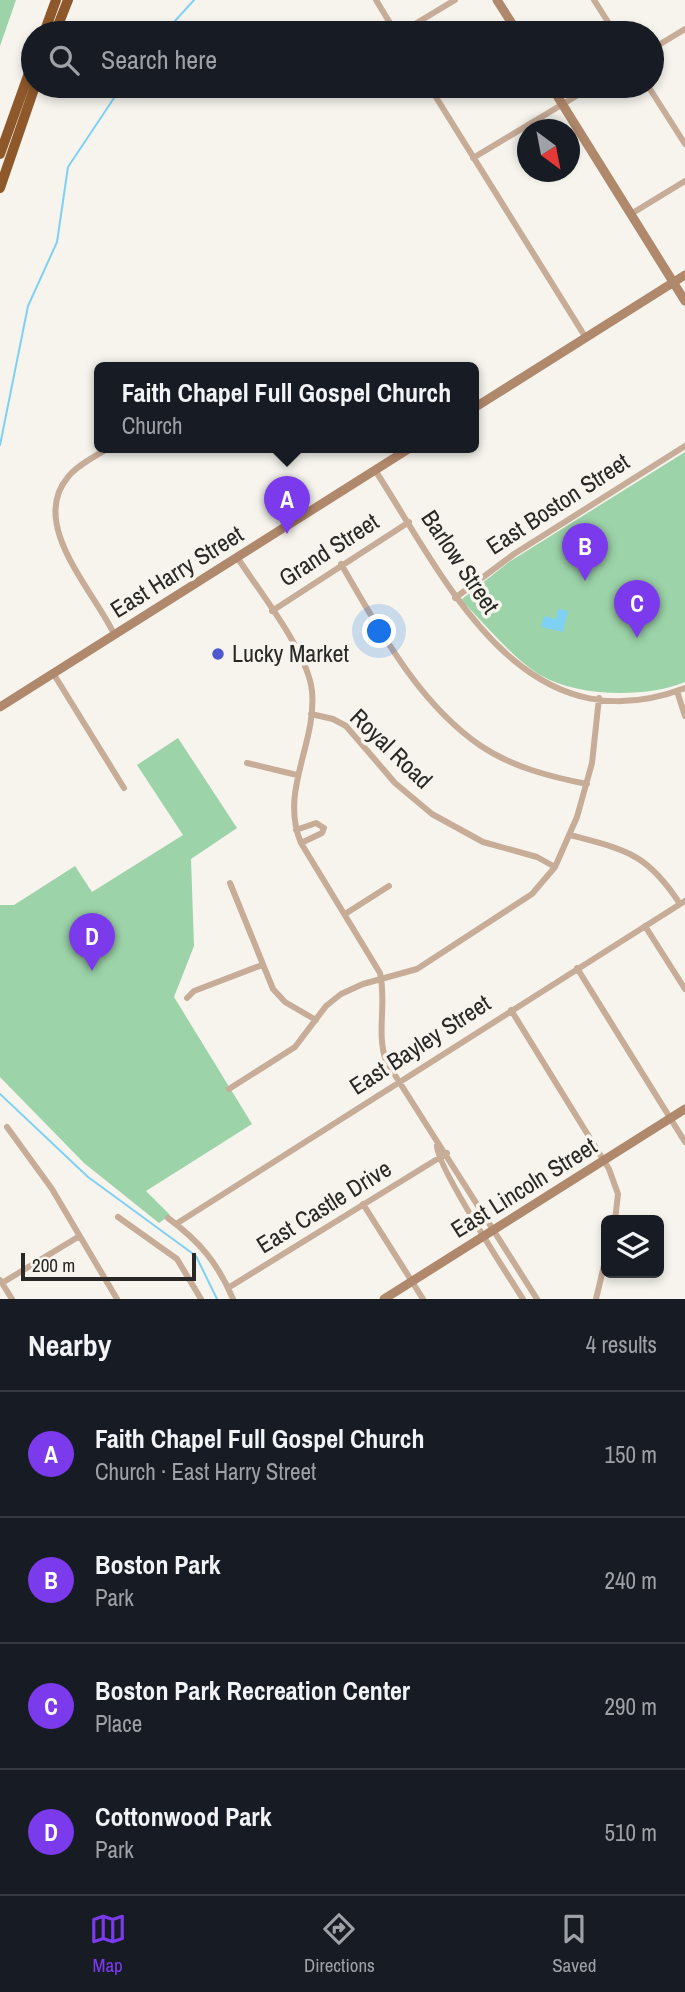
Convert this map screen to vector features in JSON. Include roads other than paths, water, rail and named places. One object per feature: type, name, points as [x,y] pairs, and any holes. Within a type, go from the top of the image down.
[{"type":"highway","points":[[49,21],[57,0]]},
{"type":"highway","points":[[60,21],[68,0]]},
{"type":"highway","points":[[0,154],[21,95]]},
{"type":"highway","points":[[0,188],[32,98]]},
{"type":"main road","points":[[497,0],[510,21]]},
{"type":"main road","points":[[558,98],[685,301]]},
{"type":"main road","points":[[479,405],[685,275]]},
{"type":"main road","name":"East Harry Street","points":[[0,707],[402,453]]},
{"type":"main road","name":"East Lincoln Street","points":[[384,1299],[685,1109]]},
{"type":"street","points":[[376,0],[390,21]]},
{"type":"street","points":[[419,21],[455,0]]},
{"type":"street","points":[[594,0],[607,21]]},
{"type":"street","points":[[664,42],[685,29]]},
{"type":"street","points":[[436,98],[586,338]]},
{"type":"street","points":[[473,158],[572,98]]},
{"type":"street","points":[[656,98],[685,144]]},
{"type":"street","points":[[631,215],[685,181]]},
{"type":"street","name":"East Boston Street","points":[[455,598],[524,548],[685,446]]},
{"type":"street","points":[[101,453],[69,475],[56,503],[59,539],[114,635]]},
{"type":"street","name":"Barlow Street","points":[[375,470],[455,598],[503,653],[540,681],[599,698],[638,699],[681,689]]},
{"type":"street","name":"Grand Street","points":[[272,611],[409,522]]},
{"type":"street","points":[[237,556],[308,673],[311,714],[292,804],[301,843],[373,959],[381,980],[381,1040],[386,1061],[437,1145],[447,1153],[523,1299]]},
{"type":"street","points":[[341,564],[414,680],[465,733],[510,761],[587,784]]},
{"type":"street","points":[[53,673],[124,788]]},
{"type":"street","points":[[681,689],[685,716]]},
{"type":"street","points":[[229,1090],[295,1047],[341,993],[416,969],[512,910],[532,894],[555,867],[570,835],[587,784],[599,698]]},
{"type":"street","name":"Royal Road","points":[[311,714],[333,719],[346,726],[395,783],[432,814],[483,842],[537,857],[555,867]]},
{"type":"street","points":[[247,763],[297,775]]},
{"type":"street","points":[[296,830],[316,823],[322,825],[322,833],[301,843]]},
{"type":"street","points":[[570,835],[636,856],[662,877],[682,903]]},
{"type":"street","points":[[230,883],[261,965],[279,997],[316,1020]]},
{"type":"street","points":[[345,914],[389,886]]},
{"type":"street","name":"East Bayley Street","points":[[176,1224],[682,903]]},
{"type":"street","points":[[645,926],[685,989]]},
{"type":"street","points":[[187,999],[194,991],[261,965]]},
{"type":"street","points":[[577,968],[685,1142]]},
{"type":"street","points":[[510,1010],[603,1160],[618,1194],[616,1215]]},
{"type":"street","points":[[6,1127],[52,1189],[117,1299]]},
{"type":"street","points":[[437,1145],[439,1158],[537,1299]]},
{"type":"street","name":"East Castle Drive","points":[[228,1288],[447,1153]]},
{"type":"street","points":[[363,1204],[423,1299]]},
{"type":"street","points":[[118,1217],[177,1259],[201,1299]]},
{"type":"street","points":[[168,1218],[208,1252],[233,1299]]},
{"type":"street","points":[[12,1299],[1,1281],[78,1237]]},
{"type":"street","points":[[596,1299],[601,1278]]},
{"type":"water","points":[[558,609],[568,611],[563,632],[541,627],[544,616],[556,619]]},
{"type":"waterway","points":[[175,21],[194,0]]},
{"type":"waterway","points":[[0,445],[28,306],[57,242],[68,167],[114,98]]},
{"type":"waterway","points":[[0,1094],[88,1177],[196,1256],[217,1299]]},
{"type":"place","name":"Faith Chapel Full Gospel Church","points":[[287,534]]},
{"type":"place","name":"Boston Park","points":[[585,581]]},
{"type":"place","name":"Boston Park Recreation Center","points":[[637,638]]},
{"type":"place","name":"Lucky Market","points":[[218,654]]},
{"type":"place","name":"Cottonwood Park","points":[[92,971]]}]
